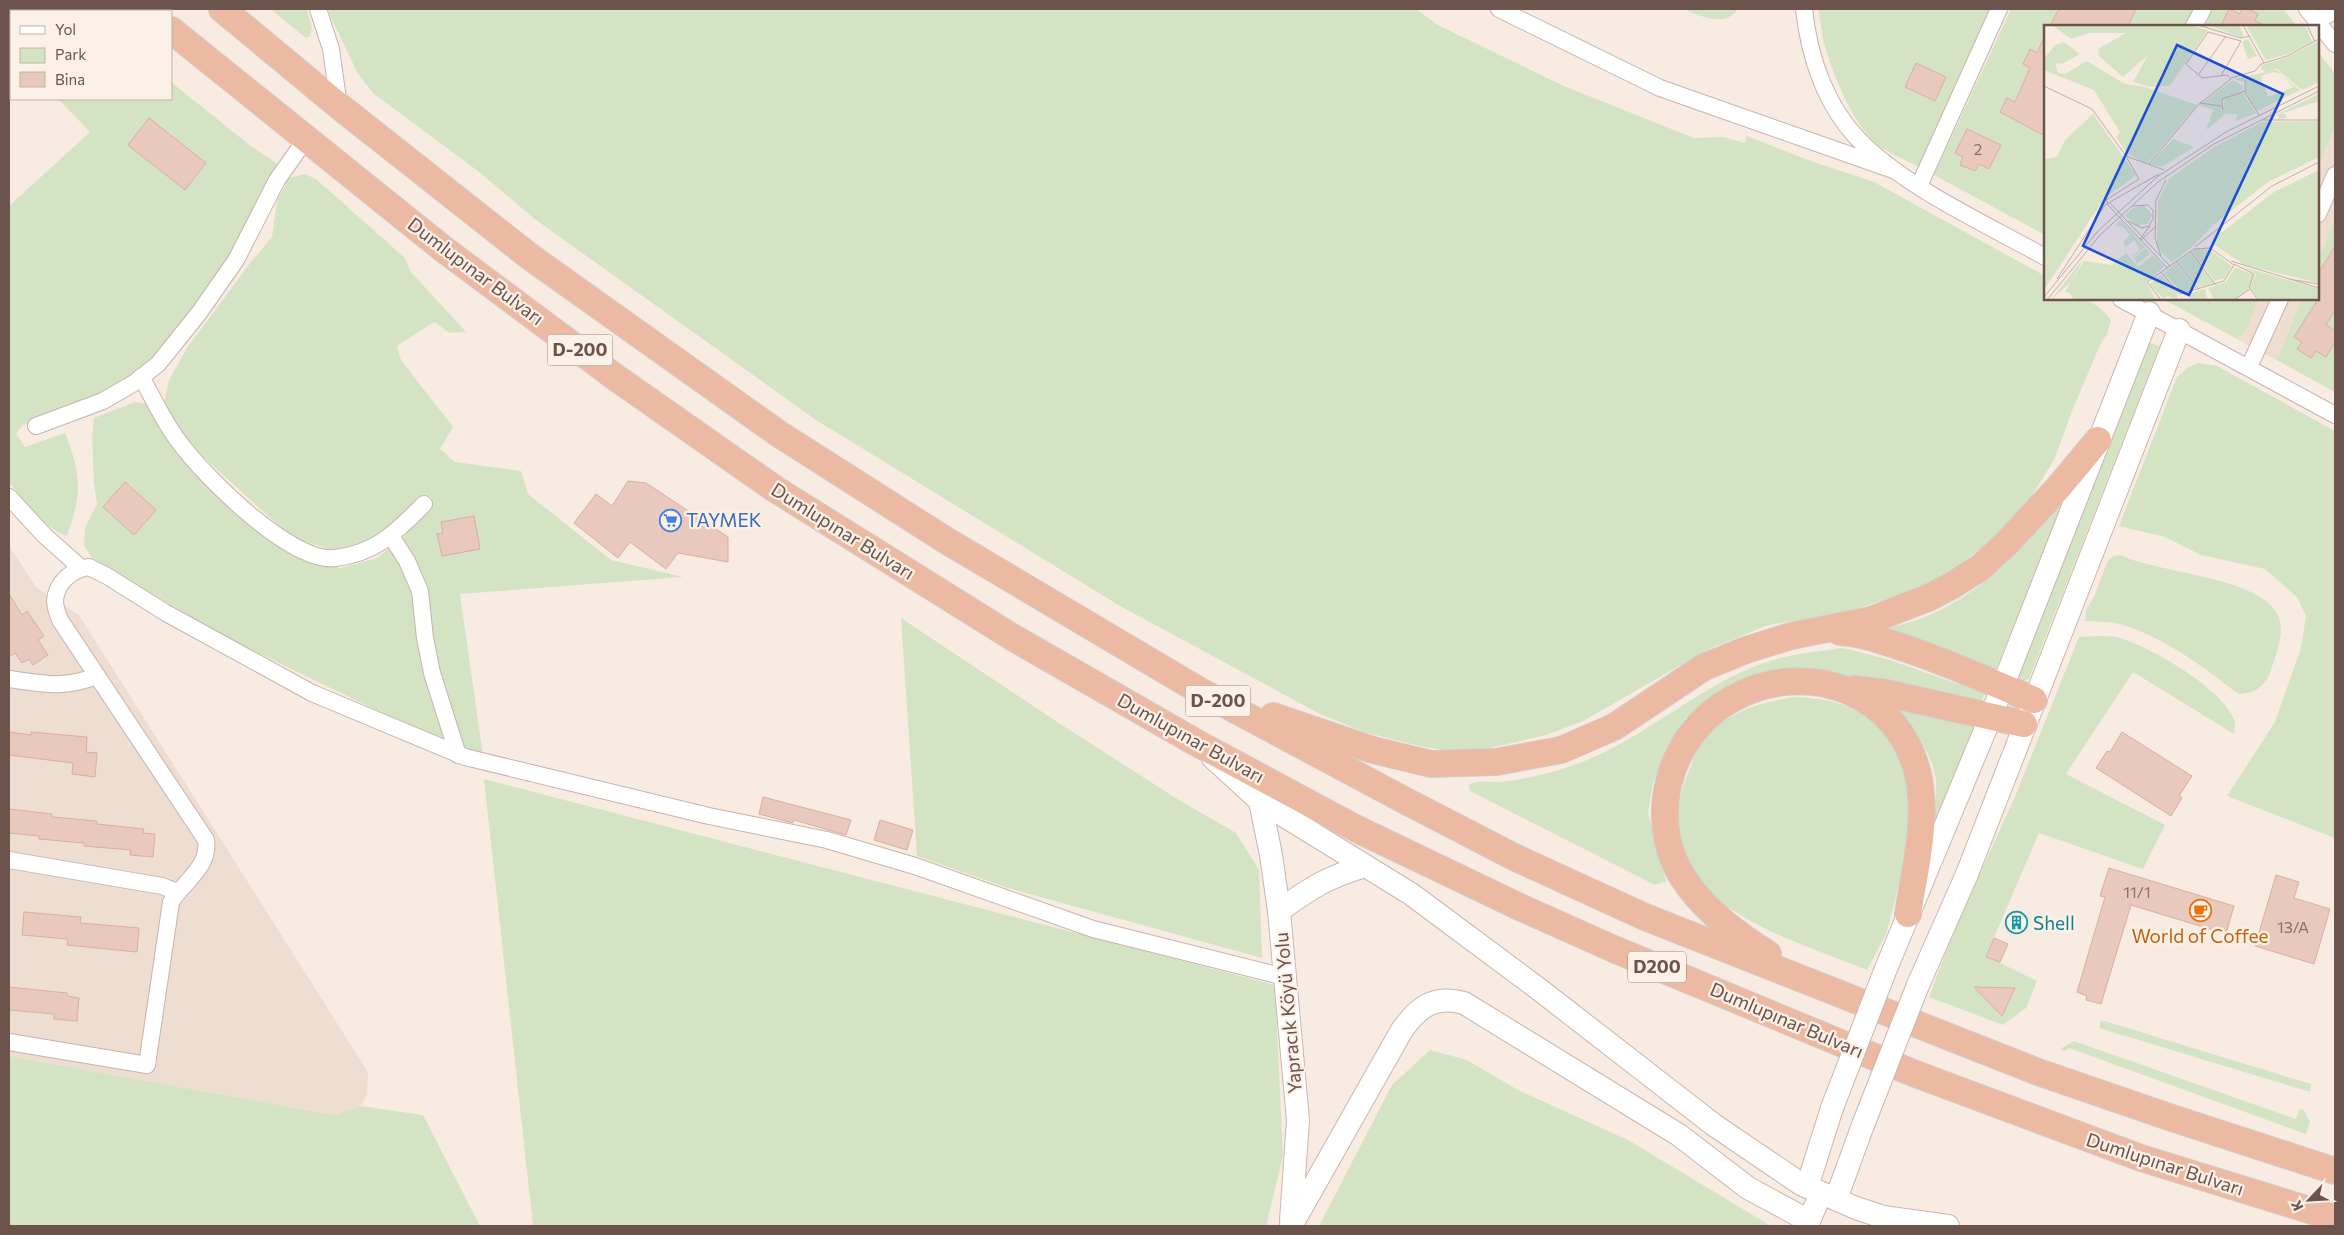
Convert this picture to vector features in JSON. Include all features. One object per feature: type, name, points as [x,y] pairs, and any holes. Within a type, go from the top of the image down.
[{"type":"highway","name":"D-200","points":[[222,9],[340,106],[529,256],[779,434],[947,541],[1200,691],[1402,799],[1514,856],[1645,917],[2038,1072],[2335,1171]]},
{"type":"highway","name":"Dumlupınar Bulvarı","points":[[172,31],[442,248],[615,377],[776,489],[1012,637],[1195,742],[1357,829],[1524,909],[1616,950],[1913,1073],[1995,1104],[2141,1158],[2335,1218]]},
{"type":"highway","points":[[1200,691],[1401,758],[1431,764],[1496,762],[1561,750],[1614,727],[1704,667],[1746,650],[1790,636],[1822,632],[1871,620],[1928,598],[1981,567],[2030,520],[2098,440]]},
{"type":"highway","points":[[1822,632],[1856,633],[1948,663],[2034,700]]},
{"type":"highway","points":[[1819,986],[1737,935],[1702,902],[1686,883],[1675,861],[1669,842],[1665,800],[1670,775],[1679,751],[1693,730],[1710,713],[1732,698],[1774,685],[1797,682],[1886,693],[2024,724]]},
{"type":"highway","points":[[1841,687],[1864,697],[1883,712],[1899,732],[1912,754],[1919,779],[1922,803],[1921,834],[1908,914]]},
{"type":"main road","points":[[1821,1193],[1832,1108],[1908,914],[2003,687],[2149,313]]},
{"type":"main road","points":[[1291,1226],[1402,1030],[1412,1015],[1440,1000],[1464,1003],[1679,1135],[1748,1188],[1809,1221],[1821,1193],[1863,1125],[1918,985],[1967,874],[2179,330]]},
{"type":"main road","points":[[1195,742],[1260,801],[1411,894],[1540,990],[1714,1125],[1766,1162],[1821,1193],[1883,1217],[1948,1226]]},
{"type":"main road","name":"Yapracık Köyü Yolu","points":[[1260,801],[1271,855],[1279,911],[1298,1120],[1291,1226]]},
{"type":"main road","points":[[1279,911],[1306,891],[1336,874],[1365,866]]},
{"type":"street","points":[[318,9],[331,49],[340,106]]},
{"type":"street","points":[[1499,9],[1660,88],[1896,171]]},
{"type":"street","points":[[1804,9],[1813,60],[1824,87],[1839,114],[1858,139],[1896,171],[1919,186],[2044,256]]},
{"type":"street","points":[[1919,186],[1999,9]]},
{"type":"street","points":[[2194,25],[2202,9]]},
{"type":"street","points":[[2311,15],[2335,11]]},
{"type":"street","points":[[2311,15],[2335,44]]},
{"type":"street","points":[[36,426],[103,401],[158,364],[236,260],[277,180],[306,139]]},
{"type":"street","points":[[2319,212],[2335,175]]},
{"type":"street","points":[[2123,300],[2335,415]]},
{"type":"street","points":[[2249,367],[2280,300]]},
{"type":"street","points":[[141,377],[178,442],[196,463],[264,527],[315,556],[333,558],[375,547],[391,536],[424,504]]},
{"type":"street","points":[[9,497],[44,534],[81,568]]},
{"type":"street","points":[[391,536],[407,561],[420,591],[425,638],[432,673],[458,755]]},
{"type":"street","points":[[9,1042],[147,1065],[171,902],[177,892],[203,863],[208,852],[206,840],[60,620],[55,602],[63,580],[81,568],[89,567],[107,576],[166,613],[312,693],[458,755],[708,816],[827,840],[915,866],[1093,929],[1285,977]]},
{"type":"street","points":[[9,679],[56,686],[77,683],[97,676]]},
{"type":"street","points":[[9,860],[162,886],[177,892]]},
{"type":"shaded area","points":[[2319,53],[2335,74],[2335,392],[2165,300],[2319,300]]},
{"type":"shaded area","points":[[9,545],[36,587],[79,615],[368,1072],[367,1094],[361,1106],[333,1115],[9,1056]]},
{"type":"green space","points":[[9,9],[84,10],[10,10],[9,48]]},
{"type":"green space","points":[[270,9],[307,9],[312,29],[310,36],[306,38]]},
{"type":"green space","points":[[327,9],[1416,9],[1438,25],[1566,87],[1694,138],[1723,137],[1745,143],[1747,136],[1816,163],[1874,182],[2044,275],[2044,300],[2089,301],[2103,311],[2111,320],[2107,334],[2100,345],[2072,411],[2054,460],[2028,502],[1998,535],[1953,570],[1912,591],[1843,613],[1768,625],[1709,649],[1583,721],[1546,735],[1490,748],[1450,751],[1419,746],[1364,732],[1320,714],[1120,606],[816,420],[536,220],[474,168],[374,94],[358,74]]},
{"type":"green space","points":[[1684,9],[1738,9],[1727,18],[1712,19]]},
{"type":"green space","points":[[1818,9],[1992,9],[1919,167],[1878,145],[1860,125],[1845,98],[1833,69],[1824,43]]},
{"type":"green space","points":[[2011,9],[2193,9],[2185,25],[2044,25],[2044,234],[1934,175]]},
{"type":"green space","points":[[2213,9],[2283,9],[2296,25],[2205,25]]},
{"type":"green space","points":[[2319,53],[2335,74],[2335,126],[2319,164]]},
{"type":"green space","points":[[172,83],[252,147],[278,164],[224,270],[153,361],[123,387],[59,415],[23,425],[16,434],[25,447],[65,433],[75,461],[78,484],[75,508],[67,536],[49,527],[41,520],[9,482],[9,206],[90,132],[59,100],[172,100]]},
{"type":"green space","points":[[305,174],[316,179],[405,258],[411,272],[466,332],[450,333],[434,322],[397,346],[401,360],[453,427],[440,449],[455,462],[521,471],[528,494],[611,560],[683,577],[460,594],[483,756],[428,735],[225,637],[92,558],[84,545],[85,528],[97,504],[92,439],[94,418],[135,402],[148,404],[175,448],[314,561],[341,568],[377,558],[405,536],[432,497],[423,495],[402,516],[373,540],[332,550],[291,537],[188,443],[164,403],[169,380],[187,348],[272,237],[277,201],[289,178]]},
{"type":"green space","points":[[2335,219],[2335,392],[2277,360],[2302,300],[2319,300],[2319,259]]},
{"type":"green space","points":[[2165,300],[2259,300],[2245,332],[2236,338]]},
{"type":"green space","points":[[2145,341],[2160,346],[2029,679],[2021,682],[2018,676]]},
{"type":"green space","points":[[2199,363],[2217,366],[2335,431],[2335,838],[2227,796],[2275,722],[2301,648],[2306,616],[2297,597],[2265,569],[2201,555],[2165,537],[2119,526],[2177,377],[2187,368]]},
{"type":"green space","points":[[2059,507],[2060,512],[1996,669],[1990,670],[1888,631],[1891,627],[1916,620],[1962,598],[2003,566],[2055,508]]},
{"type":"green space","points":[[2121,555],[2159,567],[2232,585],[2253,593],[2269,604],[2279,618],[2281,631],[2277,653],[2265,683],[2253,691],[2238,694],[2184,654],[2154,637],[2118,624],[2085,621],[2086,610],[2095,595],[2107,562],[2113,556]]},
{"type":"green space","points":[[901,618],[1065,727],[1179,800],[1236,833],[1259,870],[1262,958],[1008,888],[917,856]]},
{"type":"green space","points":[[2079,637],[2117,637],[2148,649],[2202,683],[2228,709],[2235,722],[2234,734],[2133,672],[2066,774],[2165,825],[2143,869],[2039,833],[1986,956],[2037,981],[2026,1008],[2003,1025],[1929,997],[1955,928],[2014,799]]},
{"type":"green space","points":[[1843,648],[1890,660],[1958,684],[1961,679],[1983,689],[1985,694],[1980,703],[1899,690],[1847,676],[1812,670],[1713,697],[1685,719],[1666,748],[1653,783],[1648,813],[1666,881],[1655,885],[1470,791],[1469,785],[1475,782],[1495,782],[1527,778],[1580,763],[1603,753],[1646,729],[1709,689],[1753,667],[1797,654]]},
{"type":"green space","points":[[1796,697],[1823,700],[1849,707],[1874,723],[1893,746],[1904,774],[1907,788],[1907,803],[1914,803],[1906,858],[1886,934],[1867,970],[1772,932],[1719,902],[1695,872],[1680,834],[1680,798],[1693,758],[1703,740],[1720,724],[1739,712],[1772,701]]},
{"type":"green space","points":[[1898,708],[1971,722],[1974,727],[1927,844],[1935,802],[1936,786],[1934,771],[1930,758],[1922,744]]},
{"type":"green space","points":[[484,779],[1275,985],[1283,1156],[1266,1226],[533,1226]]},
{"type":"green space","points":[[2101,1020],[2311,1084],[2310,1092],[2099,1028]]},
{"type":"green space","points":[[2074,1041],[2296,1119],[2300,1109],[2304,1110],[2310,1122],[2306,1134],[2069,1048],[2065,1051],[2060,1049]]},
{"type":"green space","points":[[1430,1050],[1467,1060],[1518,1090],[1628,1140],[1771,1226],[1319,1226],[1392,1085]]},
{"type":"green space","points":[[9,1056],[333,1115],[361,1106],[423,1115],[480,1226],[9,1226]]},
{"type":"building","points":[[2059,9],[2136,9],[2128,25],[2051,25]]},
{"type":"building","points":[[2229,9],[2240,14],[2242,9],[2248,9],[2258,14],[2255,21],[2264,25],[2221,25]]},
{"type":"building","points":[[2044,37],[2044,135],[2000,112],[2007,98],[2015,102],[2030,68],[2023,64],[2030,49],[2037,53]]},
{"type":"building","points":[[1916,63],[1946,77],[1935,101],[1905,87]]},
{"type":"building","points":[[149,118],[206,163],[185,190],[128,145]]},
{"type":"building","points":[[1967,129],[2001,145],[1989,169],[1979,164],[1975,171],[1960,165],[1963,157],[1955,153]]},
{"type":"building","points":[[2335,246],[2335,310],[2326,325],[2335,331],[2335,342],[2326,357],[2316,351],[2311,358],[2297,349],[2302,342],[2294,337],[2319,300],[2319,272]]},
{"type":"building","points":[[628,481],[646,483],[728,537],[728,562],[678,553],[666,569],[630,542],[618,558],[574,523],[596,494],[612,506]]},
{"type":"building","points":[[125,482],[156,510],[134,535],[103,507]]},
{"type":"building","points":[[474,516],[480,549],[442,556],[437,534],[443,533],[441,522]]},
{"type":"building","points":[[9,594],[22,615],[27,611],[44,636],[38,640],[48,655],[33,665],[29,659],[22,663],[15,653],[9,657]]},
{"type":"building","points":[[9,732],[31,735],[31,732],[87,737],[86,752],[97,753],[95,777],[72,774],[73,763],[9,755]]},
{"type":"building","points":[[2122,732],[2192,776],[2179,796],[2182,798],[2171,816],[2096,768],[2107,751],[2110,752]]},
{"type":"building","points":[[763,797],[851,820],[846,835],[794,820],[793,823],[759,814]]},
{"type":"building","points":[[9,809],[52,814],[52,817],[97,821],[97,824],[144,829],[143,833],[155,834],[153,857],[130,855],[131,850],[84,846],[84,843],[39,839],[39,836],[9,833]]},
{"type":"building","points":[[880,820],[913,830],[907,850],[874,840]]},
{"type":"building","points":[[2109,868],[2234,906],[2226,934],[2131,905],[2101,1004],[2086,1000],[2087,996],[2077,992],[2105,897],[2100,896]]},
{"type":"building","points":[[2276,875],[2299,882],[2294,898],[2330,909],[2314,964],[2255,946]]},
{"type":"building","points":[[24,912],[81,917],[80,923],[139,928],[137,952],[67,945],[68,939],[22,935]]},
{"type":"building","points":[[1994,938],[2008,944],[2000,962],[1986,957]]},
{"type":"building","points":[[9,987],[67,993],[67,996],[79,998],[77,1021],[54,1019],[54,1014],[9,1010]]},
{"type":"building","points":[[1974,987],[2015,988],[2002,1016]]},
{"type":"place","name":"TAYMEK","points":[[670,520]]},
{"type":"place","name":"World of Coffee","points":[[2200,910]]},
{"type":"place","name":"Shell","points":[[2017,923]]}]
